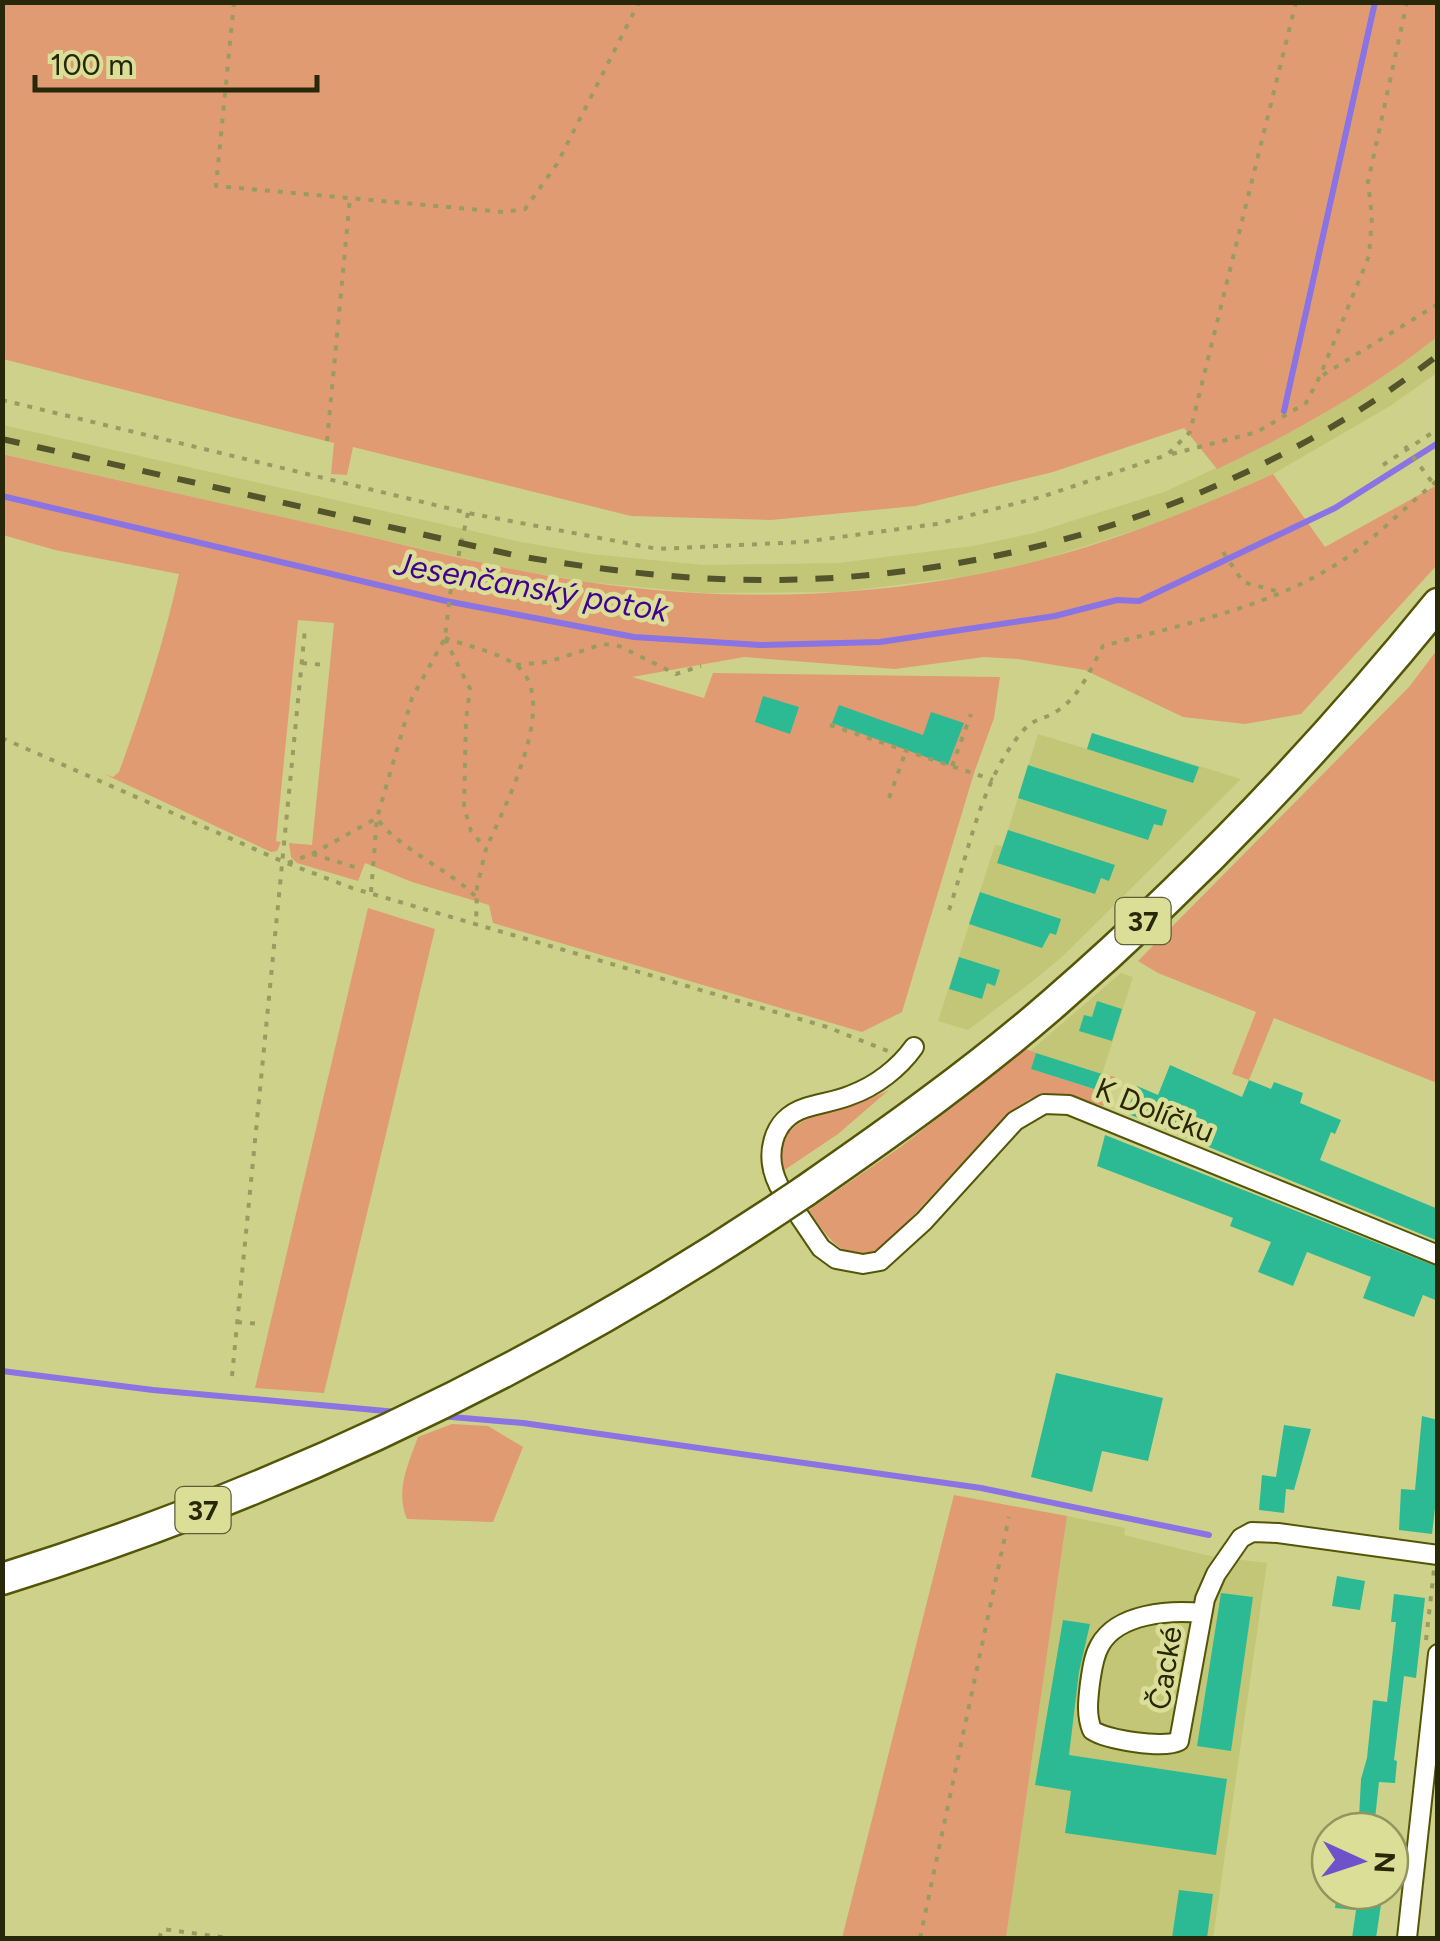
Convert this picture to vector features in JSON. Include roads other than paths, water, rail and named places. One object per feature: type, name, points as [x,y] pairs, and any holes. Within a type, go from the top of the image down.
[{"type":"main road","name":"37","points":[[2,1580],[194,1513],[398,1426],[602,1319],[790,1201],[921,1108],[1051,1006],[1153,912],[1306,758],[1438,604]]},
{"type":"street","points":[[790,1201],[770,1154],[782,1123],[802,1109],[866,1088],[910,1053]]},
{"type":"street","name":"K Dolíčku","points":[[790,1201],[821,1248],[836,1259],[863,1264],[880,1261],[924,1221],[1015,1121],[1044,1104],[1069,1104],[1438,1255]]},
{"type":"street","name":"Čacké","points":[[1202,1613],[1176,1611],[1142,1618],[1105,1638],[1095,1656],[1089,1692],[1088,1718],[1092,1730],[1103,1736],[1167,1746],[1179,1741],[1202,1613],[1216,1574],[1236,1543],[1252,1532],[1438,1555]]},
{"type":"street","points":[[1407,1938],[1438,1654]]},
{"type":"waterway","points":[[1284,411],[1375,2]]},
{"type":"waterway","name":"Jesenčanský potok","points":[[2,496],[446,601],[634,637],[760,645],[880,642],[1055,616],[1117,600],[1139,601],[1335,508],[1438,443]]},
{"type":"waterway","points":[[2,1371],[153,1390],[397,1412]]},
{"type":"waterway","points":[[440,1416],[523,1423],[981,1488],[1209,1535]]},
{"type":"railway","points":[[2,439],[518,556],[709,579],[862,576],[951,564],[1038,546],[1124,521],[1208,489],[1288,451],[1365,406],[1438,355]]}]
